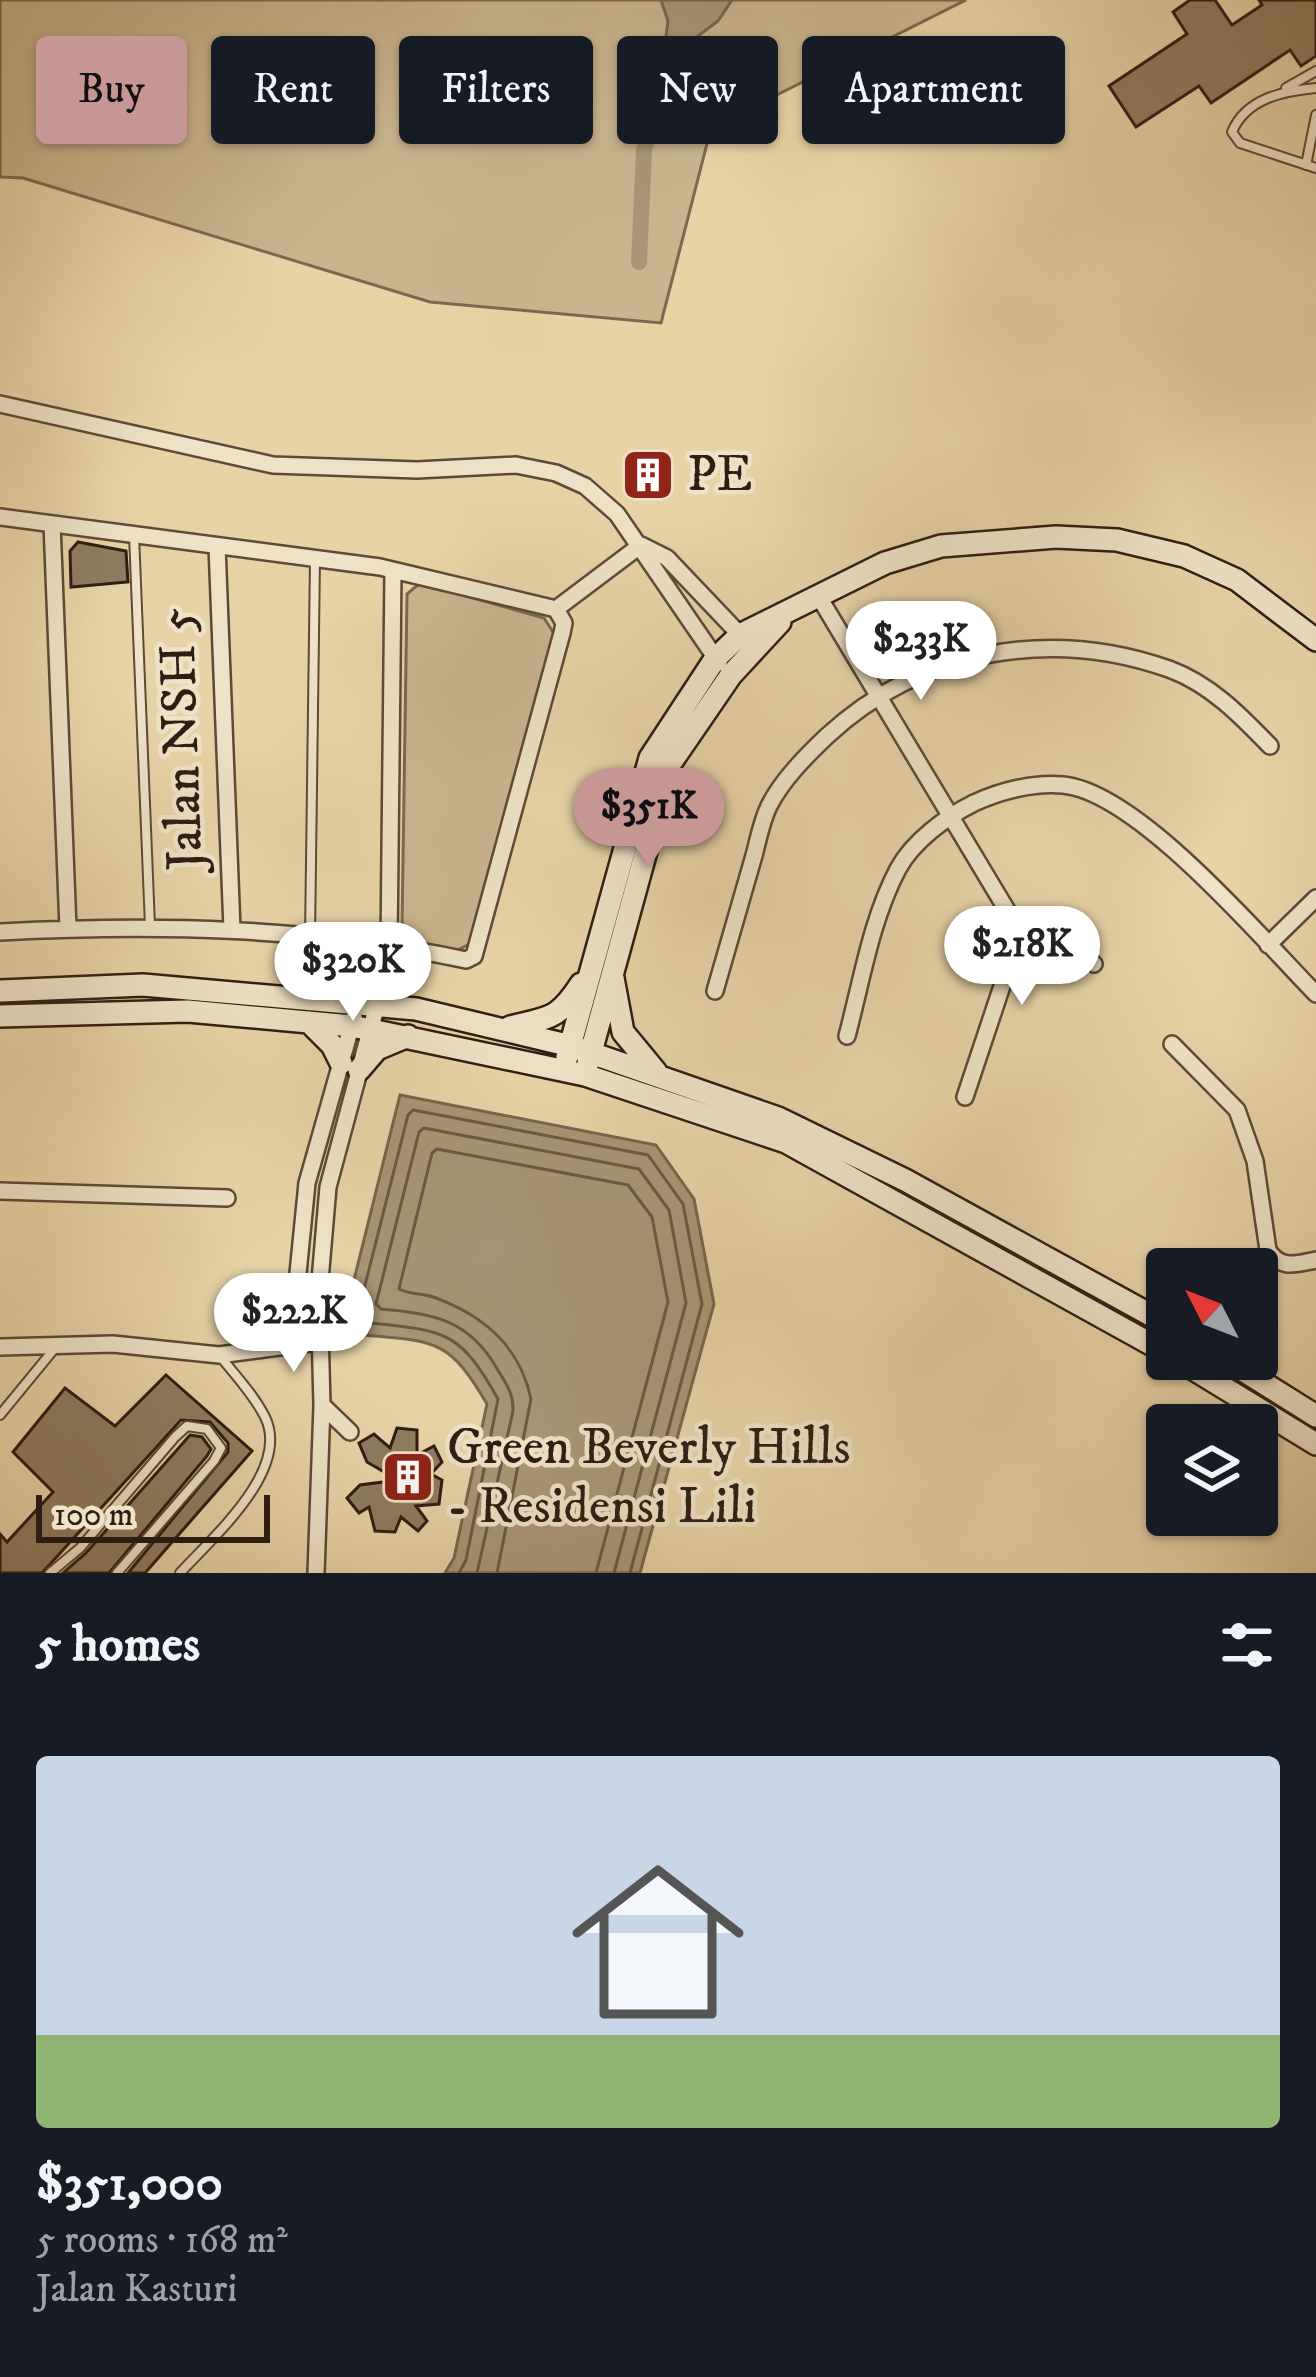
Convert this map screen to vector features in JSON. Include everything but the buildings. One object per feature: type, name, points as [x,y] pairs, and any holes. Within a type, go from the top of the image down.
[{"type":"main road","points":[[574,1072],[650,758],[723,667],[789,612],[886,563],[941,546],[1056,537],[1117,540],[1184,556],[1237,580],[1316,640]]},
{"type":"main road","points":[[504,1029],[544,1022],[564,1010],[602,968]]},
{"type":"main road","points":[[602,968],[623,1032],[661,1077]]},
{"type":"main road","points":[[0,991],[143,986],[364,1016],[408,1036],[574,1072],[786,1142],[1146,1341]]},
{"type":"main road","points":[[0,1016],[188,1011],[308,1022],[416,1009],[504,1029],[581,1049],[778,1118],[884,1169],[1146,1312]]},
{"type":"main road","points":[[308,1022],[350,1066],[408,1036]]},
{"type":"main road","points":[[1211,1380],[1316,1444]]},
{"type":"main road","points":[[1259,1380],[1316,1416]]},
{"type":"street","points":[[0,404],[273,465],[418,470],[516,465],[556,473],[585,486],[617,514],[641,545],[651,570],[723,667]]},
{"type":"street","points":[[0,517],[393,571],[556,609],[564,623],[474,956],[466,960],[389,945],[232,929],[0,932]]},
{"type":"street","points":[[52,524],[68,928]]},
{"type":"street","points":[[556,609],[641,545]]},
{"type":"street","points":[[641,545],[667,558],[747,643]]},
{"type":"street","name":"Jalan NSH 5","points":[[217,546],[232,929]]},
{"type":"street","points":[[389,945],[393,571]]},
{"type":"street","points":[[819,597],[1020,932],[965,1097]]},
{"type":"street","points":[[715,991],[769,806],[803,759],[880,693],[933,669],[1005,649],[1060,647],[1172,670],[1222,698],[1270,746]]},
{"type":"street","points":[[847,1036],[881,908],[901,863],[952,814],[1028,786],[1066,785],[1109,800],[1145,825],[1316,994]]},
{"type":"street","points":[[1268,945],[1316,898]]},
{"type":"street","points":[[1020,932],[1053,933],[1094,964]]},
{"type":"street","points":[[316,1573],[322,1405],[318,1342],[299,1318],[296,1293],[307,1183],[364,1016]]},
{"type":"street","points":[[1172,1043],[1237,1110],[1255,1161],[1268,1250],[1274,1260],[1285,1265],[1316,1260]]},
{"type":"street","points":[[0,1191],[227,1198]]},
{"type":"street","points":[[0,1347],[113,1344],[219,1354],[318,1342]]},
{"type":"street","points":[[322,1405],[350,1432]]},
{"type":"lane","points":[[1316,71],[1249,109],[1232,132],[1240,143],[1311,167],[1316,115]]},
{"type":"lane","points":[[1280,91],[1316,88]]},
{"type":"lane","points":[[134,535],[150,928]]},
{"type":"lane","points":[[310,938],[315,559]]},
{"type":"lane","points":[[0,1415],[55,1348]]},
{"type":"lane","points":[[180,1573],[233,1515],[271,1461],[267,1421],[219,1354]]},
{"type":"lane","points":[[50,1573],[80,1548],[175,1437],[187,1426],[207,1429],[221,1448],[214,1461],[117,1573]]},
{"type":"shaded area","points":[[0,0],[966,0],[894,36],[802,36],[802,82],[778,94],[778,36],[617,36],[617,144],[707,144],[661,323],[430,302],[23,178],[0,177]]},
{"type":"shaded area","points":[[420,583],[544,618],[555,635],[475,941],[456,951],[416,943],[402,927],[407,594]]},
{"type":"water","points":[[661,0],[732,0],[718,21],[698,36],[666,36],[668,21]]},
{"type":"water","points":[[400,1095],[656,1145],[694,1199],[714,1304],[640,1573],[445,1573],[454,1558],[487,1404],[462,1367],[438,1347],[362,1335],[346,1312]]},
{"type":"waterway","points":[[639,262],[646,144]]},
{"type":"place","name":"PE","points":[[648,475]]},
{"type":"place","name":"Green Beverly Hills - Residensi Lili","points":[[408,1477]]}]
